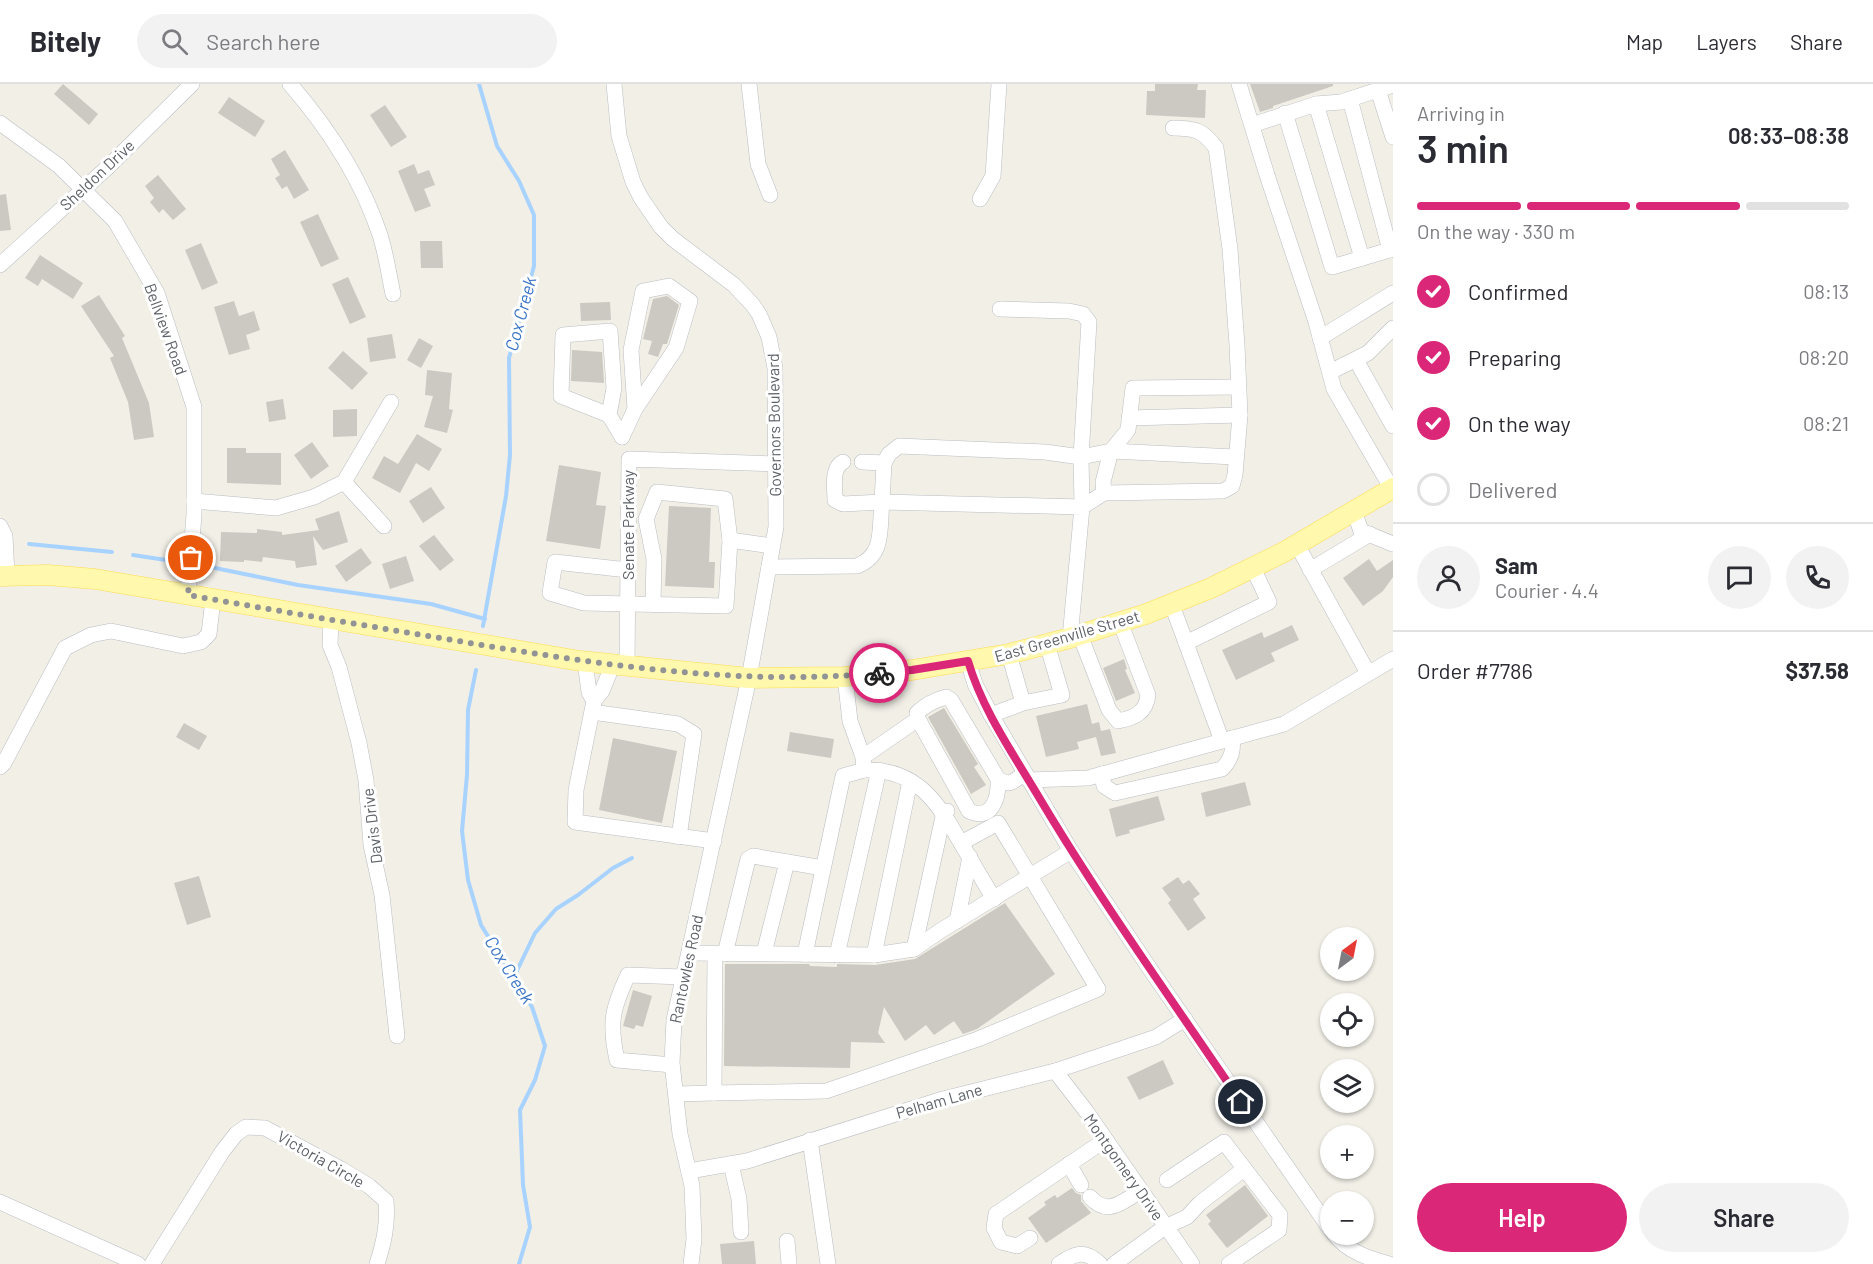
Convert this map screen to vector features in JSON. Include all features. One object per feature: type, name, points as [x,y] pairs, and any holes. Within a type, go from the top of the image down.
[{"type":"main road","name":"East Greenville Street","points":[[4,576],[48,575],[95,579],[585,662],[749,678],[845,677],[912,670],[1009,654],[1075,637],[1172,605],[1297,545],[1392,490]]},
{"type":"street","name":"Sheldon Drive","points":[[0,265],[192,84]]},
{"type":"street","points":[[291,84],[317,115],[354,172],[380,236],[393,294]]},
{"type":"street","name":"Governors Boulevard","points":[[614,84],[619,136],[633,182],[641,198],[651,214],[673,239],[744,294],[765,325],[771,344],[775,368],[776,527],[749,678]]},
{"type":"street","points":[[749,84],[758,164],[770,195]]},
{"type":"street","points":[[980,198],[993,176],[999,84]]},
{"type":"street","points":[[1239,84],[1334,388],[1392,490]]},
{"type":"street","points":[[1252,125],[1316,104],[1341,102],[1393,85]]},
{"type":"street","points":[[1378,90],[1393,137]]},
{"type":"street","points":[[1285,113],[1332,267],[1391,249],[1350,99]]},
{"type":"street","points":[[1316,104],[1362,258]]},
{"type":"street","name":"Bellview Road","points":[[0,123],[59,166],[115,221],[157,294],[194,407],[194,501],[188,595]]},
{"type":"street","points":[[843,462],[838,464],[836,469],[835,500],[837,503],[1082,507],[1104,494],[1223,491],[1232,486],[1240,415],[1230,249],[1216,148],[1207,135],[1191,128],[1173,128]]},
{"type":"street","points":[[609,416],[614,388],[610,331],[563,335],[561,396],[609,416],[622,437],[635,409],[676,348],[690,302],[669,286],[643,291],[631,350],[635,409]]},
{"type":"street","points":[[1320,338],[1393,293]]},
{"type":"street","points":[[1000,309],[1069,310],[1083,314],[1089,322],[1075,637],[1109,710],[1118,720],[1123,720],[1143,711],[1147,705],[1148,695],[1120,622]]},
{"type":"street","points":[[1330,372],[1368,353],[1393,328]]},
{"type":"street","points":[[1356,360],[1393,426]]},
{"type":"street","points":[[1104,494],[1103,482],[1112,451],[1128,430],[1133,388],[1238,387]]},
{"type":"street","points":[[194,501],[276,508],[314,497],[344,482],[391,402]]},
{"type":"street","points":[[1129,418],[1240,415]]},
{"type":"street","points":[[769,567],[857,566],[868,561],[877,550],[884,463],[889,454],[899,446],[1045,452],[1082,457],[1112,451],[1235,458]]},
{"type":"street","name":"Senate Parkway","points":[[620,665],[628,604],[629,459],[776,464]]},
{"type":"street","points":[[862,462],[884,463]]},
{"type":"street","points":[[344,482],[384,526]]},
{"type":"street","points":[[628,570],[555,562],[550,593],[584,603],[726,606],[730,540],[725,499],[657,492],[646,519],[654,559],[653,603]]},
{"type":"street","points":[[1354,512],[1361,531],[1393,544]]},
{"type":"street","points":[[0,526],[5,536],[4,576]]},
{"type":"street","points":[[1310,570],[1370,534]]},
{"type":"street","points":[[730,540],[772,546]]},
{"type":"street","points":[[1297,545],[1368,673]]},
{"type":"street","points":[[1186,644],[1269,602],[1253,567]]},
{"type":"street","points":[[0,767],[65,648],[92,635],[111,631],[183,646],[201,642],[209,634],[213,599]]},
{"type":"street","points":[[1102,774],[1104,786],[1115,793],[1222,769],[1229,762],[1233,750],[1186,644],[1172,605]]},
{"type":"street","name":"Davis Drive","points":[[331,619],[330,645],[348,700],[366,780],[371,845],[382,895],[397,1036]]},
{"type":"street","points":[[991,715],[1023,703],[1062,695],[1047,644]]},
{"type":"street","points":[[1009,654],[1023,703]]},
{"type":"street","points":[[998,779],[1006,784],[1026,777],[1088,778],[1284,724],[1393,659]]},
{"type":"street","points":[[968,661],[975,684],[991,715],[1026,777],[1100,897],[1320,1215]]},
{"type":"street","points":[[585,662],[593,706]]},
{"type":"street","points":[[620,665],[593,706],[576,790],[575,822],[714,842]]},
{"type":"street","points":[[837,955],[869,766],[850,721],[845,677]]},
{"type":"street","name":"Rantowles Road","points":[[691,1264],[694,1239],[692,1186],[681,1134],[672,1065],[674,1020],[749,678]]},
{"type":"street","points":[[945,697],[951,700],[998,779],[999,793],[990,810],[983,814],[969,811],[918,719],[917,712],[945,697]]},
{"type":"street","points":[[593,706],[678,724],[693,734],[679,837]]},
{"type":"street","points":[[805,954],[843,776],[869,766],[918,719]]},
{"type":"street","points":[[869,766],[898,774],[918,785],[944,812],[994,899]]},
{"type":"street","points":[[874,956],[910,781]]},
{"type":"street","points":[[944,812],[964,802]]},
{"type":"street","points":[[914,950],[944,812]]},
{"type":"street","points":[[676,1094],[826,1091],[978,1039],[1098,989],[998,823],[961,843]]},
{"type":"street","points":[[689,954],[764,953],[874,956],[914,950],[1071,851]]},
{"type":"street","points":[[714,1093],[720,954],[748,859],[753,856],[823,868]]},
{"type":"street","points":[[957,921],[970,857]]},
{"type":"street","points":[[764,953],[787,862]]},
{"type":"street","points":[[672,1065],[617,1060],[612,1035],[612,1018],[628,975],[683,977]]},
{"type":"street","name":"Pelham Lane","points":[[689,1171],[747,1161],[943,1099],[1055,1071],[1156,1037],[1185,1019]]},
{"type":"street","name":"Montgomery Drive","points":[[1055,1071],[1192,1264]]},
{"type":"street","name":"Victoria Circle","points":[[152,1264],[222,1152],[236,1134],[246,1127],[265,1128],[351,1175],[369,1186],[386,1201],[385,1238],[376,1264]]},
{"type":"street","points":[[810,1140],[828,1264]]},
{"type":"street","points":[[1030,1238],[1017,1245],[1002,1242],[994,1228],[996,1214],[1105,1140]]},
{"type":"street","points":[[1167,1180],[1224,1142],[1280,1215],[1278,1230],[1229,1264]]},
{"type":"street","points":[[732,1164],[739,1199],[741,1232]]},
{"type":"street","points":[[1069,1164],[1085,1191],[1098,1205],[1110,1208],[1141,1191]]},
{"type":"street","points":[[1113,1264],[1165,1227],[1187,1216],[1244,1169]]},
{"type":"street","points":[[0,1202],[138,1264]]},
{"type":"street","points":[[787,1241],[789,1264]]},
{"type":"street","points":[[1344,1245],[1366,1258],[1389,1264]]},
{"type":"street","points":[[1059,1264],[1073,1255],[1085,1254],[1100,1264]]},
{"type":"building","points":[[63,84],[98,114],[89,125],[54,94]]},
{"type":"building","points":[[1155,84],[1198,84],[1197,90],[1206,90],[1205,118],[1146,115],[1147,91],[1155,91]]},
{"type":"building","points":[[1250,84],[1333,84],[1333,86],[1260,112]]},
{"type":"building","points":[[229,97],[265,121],[255,137],[218,113]]},
{"type":"building","points":[[385,105],[407,137],[391,147],[370,115]]},
{"type":"building","points":[[285,150],[309,190],[294,199],[287,186],[282,189],[275,178],[280,175],[271,159]]},
{"type":"building","points":[[414,164],[418,174],[429,170],[435,185],[424,189],[431,206],[415,212],[398,171]]},
{"type":"building","points":[[158,175],[186,209],[173,220],[163,209],[159,213],[150,202],[154,198],[145,186]]},
{"type":"building","points":[[6,194],[11,230],[0,231],[0,195]]},
{"type":"building","points":[[318,214],[339,259],[321,267],[300,222]]},
{"type":"building","points":[[420,241],[442,241],[443,268],[421,268]]},
{"type":"building","points":[[201,243],[218,283],[202,290],[185,250]]},
{"type":"building","points":[[40,255],[83,283],[73,299],[42,279],[38,286],[25,278]]},
{"type":"building","points":[[348,277],[366,317],[350,324],[332,284]]},
{"type":"building","points":[[99,295],[125,336],[122,338],[149,403],[154,437],[134,440],[128,402],[110,358],[114,356],[81,306]]},
{"type":"building","points":[[667,296],[679,305],[667,344],[663,344],[658,357],[648,354],[652,341],[643,339],[653,299]]},
{"type":"building","points":[[234,301],[239,316],[254,311],[260,330],[246,335],[250,349],[229,355],[214,307]]},
{"type":"building","points":[[610,302],[611,320],[581,321],[580,303]]},
{"type":"building","points":[[392,334],[396,358],[370,362],[367,338]]},
{"type":"building","points":[[419,338],[433,346],[421,368],[407,360]]},
{"type":"building","points":[[572,350],[602,352],[604,383],[571,381]]},
{"type":"building","points":[[343,351],[368,373],[352,390],[328,368]]},
{"type":"building","points":[[427,370],[452,373],[449,409],[453,410],[447,433],[424,427],[433,396],[425,395]]},
{"type":"building","points":[[283,399],[286,419],[269,422],[266,402]]},
{"type":"building","points":[[357,409],[357,436],[333,437],[333,410]]},
{"type":"building","points":[[417,434],[442,449],[429,471],[416,463],[400,493],[372,478],[384,456],[398,464]]},
{"type":"building","points":[[312,442],[329,466],[311,479],[294,455]]},
{"type":"building","points":[[227,448],[246,448],[246,453],[281,453],[281,485],[227,483]]},
{"type":"building","points":[[559,465],[601,472],[596,505],[606,506],[600,549],[546,541]]},
{"type":"building","points":[[431,487],[445,508],[423,523],[409,501]]},
{"type":"building","points":[[669,506],[711,508],[709,562],[715,562],[714,588],[665,586]]},
{"type":"building","points":[[339,511],[348,542],[323,550],[313,536],[317,565],[296,568],[295,561],[263,557],[262,562],[220,561],[221,532],[257,533],[257,529],[282,532],[282,535],[319,530],[315,519]]},
{"type":"building","points":[[434,535],[454,560],[440,571],[419,546]]},
{"type":"building","points":[[361,548],[372,563],[346,582],[335,566]]},
{"type":"building","points":[[406,556],[414,581],[390,589],[382,564]]},
{"type":"building","points":[[1369,559],[1377,571],[1393,560],[1393,577],[1383,591],[1363,606],[1343,578]]},
{"type":"building","points":[[1292,625],[1299,640],[1271,653],[1275,661],[1236,680],[1222,650],[1262,632],[1264,638]]},
{"type":"building","points":[[1124,659],[1127,669],[1125,670],[1135,693],[1116,701],[1103,668]]},
{"type":"building","points":[[1087,704],[1092,724],[1099,722],[1101,731],[1110,729],[1116,753],[1101,756],[1096,737],[1077,742],[1079,749],[1046,757],[1036,716]]},
{"type":"building","points":[[944,708],[978,764],[974,767],[986,785],[971,794],[928,717]]},
{"type":"building","points":[[184,723],[207,736],[199,750],[176,737]]},
{"type":"building","points":[[790,732],[834,739],[831,758],[787,751]]},
{"type":"building","points":[[613,738],[677,751],[662,823],[599,810]]},
{"type":"building","points":[[1245,782],[1251,805],[1206,817],[1201,793]]},
{"type":"building","points":[[1158,796],[1165,820],[1129,830],[1130,833],[1116,837],[1109,809]]},
{"type":"building","points":[[199,876],[211,917],[187,925],[174,883]]},
{"type":"building","points":[[1178,877],[1183,884],[1189,880],[1200,894],[1193,899],[1206,918],[1188,931],[1168,903],[1171,900],[1162,888]]},
{"type":"building","points":[[1005,903],[1055,974],[977,1029],[963,1034],[954,1021],[934,1035],[926,1025],[905,1041],[884,1007],[878,1033],[885,1043],[851,1042],[850,1068],[724,1066],[725,964],[809,964],[810,966],[837,967],[837,964],[875,965],[915,959]]},
{"type":"building","points":[[633,990],[652,996],[643,1027],[636,1025],[634,1029],[623,1026]]},
{"type":"building","points":[[1163,1060],[1174,1084],[1139,1100],[1127,1077]]},
{"type":"building","points":[[1245,1185],[1268,1216],[1227,1248],[1208,1224],[1211,1221],[1206,1215]]},
{"type":"building","points":[[1072,1188],[1081,1195],[1081,1201],[1091,1213],[1046,1243],[1028,1218],[1046,1205],[1044,1202],[1055,1195],[1057,1198]]},
{"type":"building","points":[[754,1241],[756,1264],[722,1264],[720,1244]]},
{"type":"waterway","name":"Cox Creek","points":[[479,84],[497,146],[519,181],[534,215],[534,266],[509,358],[510,455],[506,496],[483,626]]},
{"type":"waterway","points":[[29,544],[112,552]]},
{"type":"waterway","points":[[133,555],[166,560]]},
{"type":"waterway","points":[[215,568],[298,585],[431,604],[485,619]]},
{"type":"waterway","name":"Cox Creek","points":[[476,670],[468,710],[467,775],[462,831],[468,880],[481,925],[532,1007],[545,1046],[535,1080],[520,1110],[523,1185],[530,1227],[519,1264]]},
{"type":"waterway","points":[[514,977],[535,933],[556,909],[613,868],[632,858]]},
{"type":"way so far","points":[[191,558],[188,595],[352,623],[580,661],[749,678],[845,677],[879,673]]},
{"type":"route","points":[[879,673],[968,661],[975,684],[991,715],[1077,861],[1241,1102]]}]
